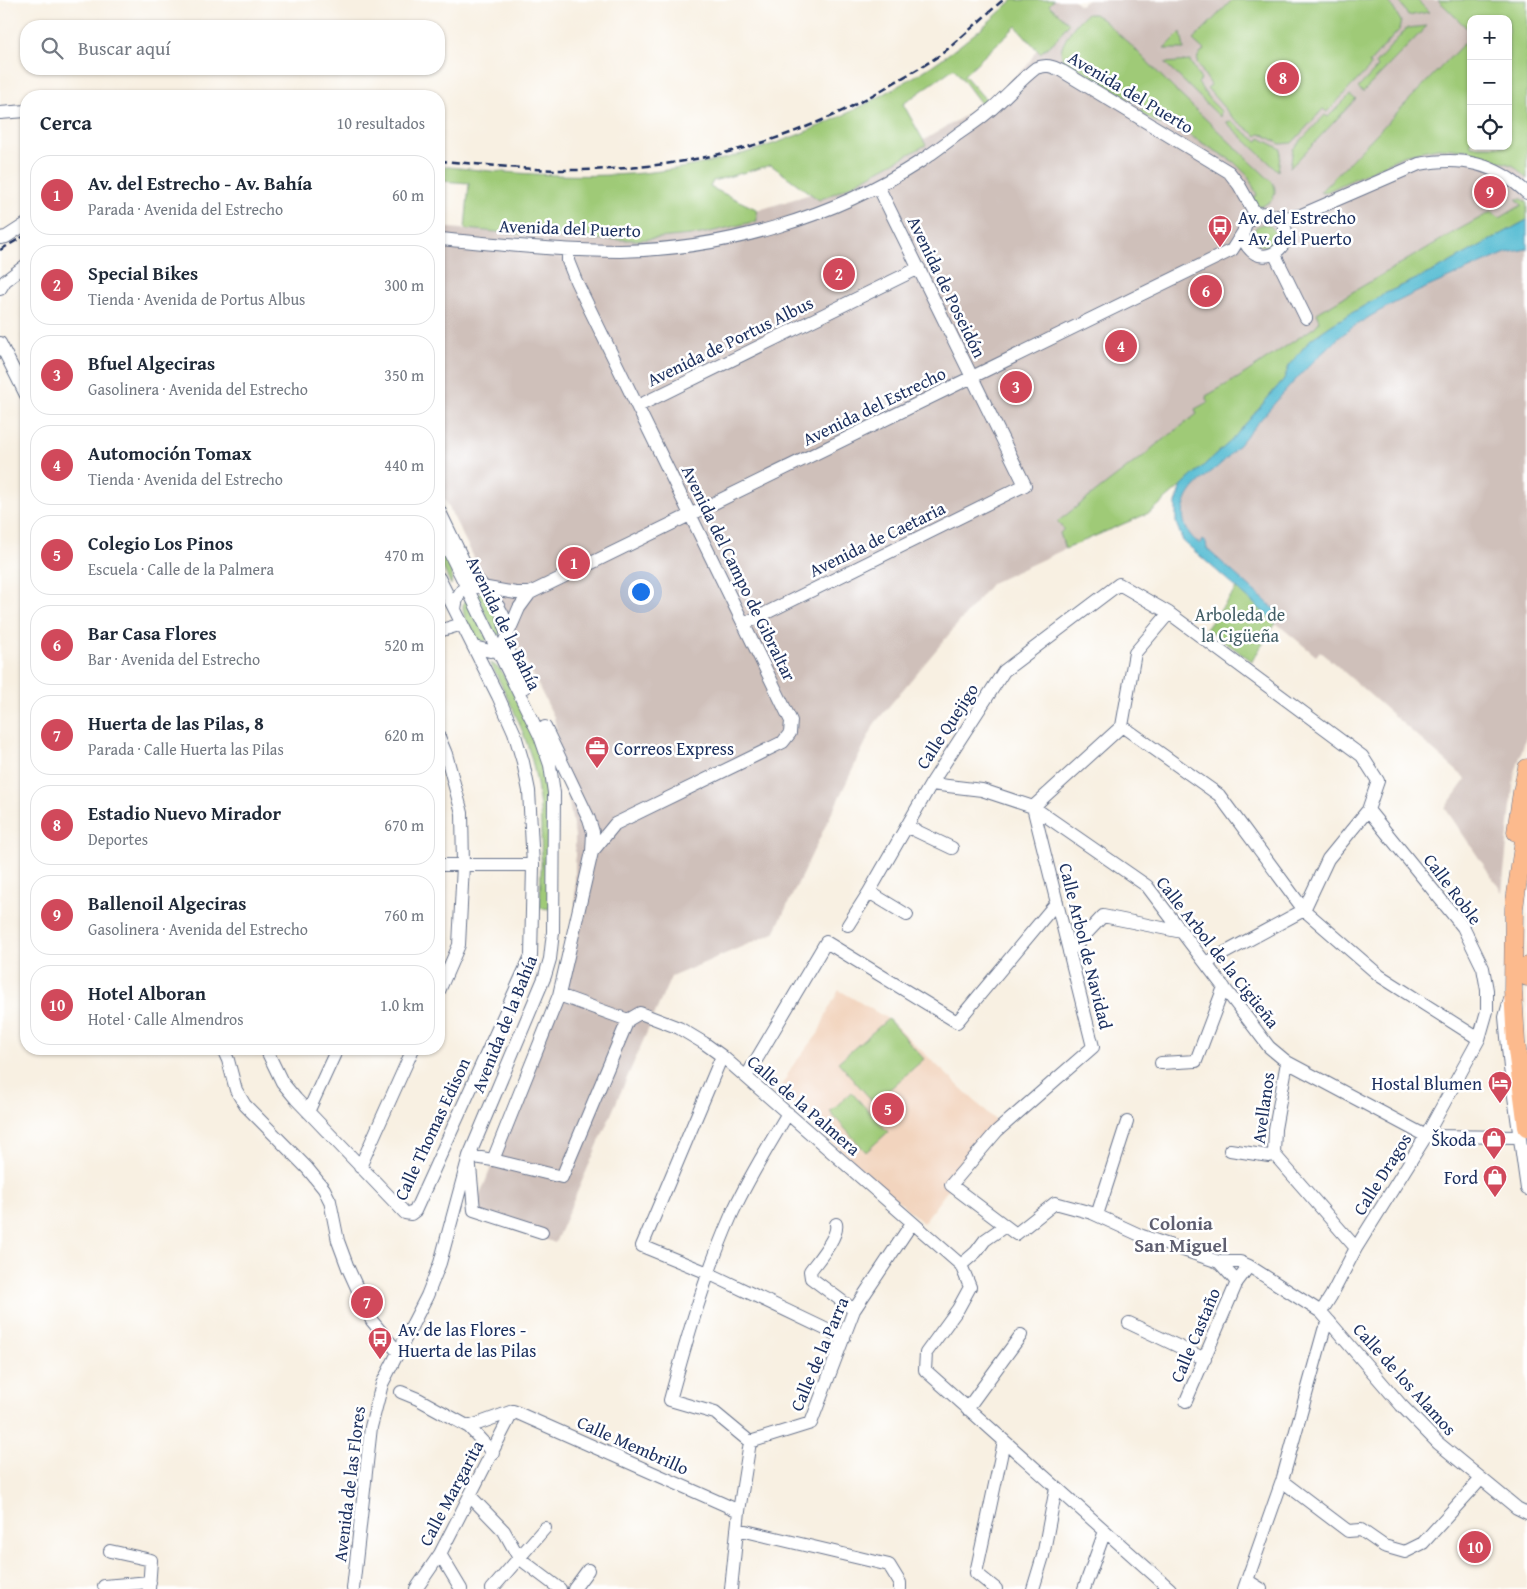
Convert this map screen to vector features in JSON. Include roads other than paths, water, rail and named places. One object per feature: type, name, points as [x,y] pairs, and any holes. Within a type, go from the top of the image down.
[{"type":"highway","points":[[1514,908],[1509,896],[1513,853],[1527,768]]},
{"type":"highway","points":[[1523,1132],[1513,990],[1514,908],[1527,819]]},
{"type":"highway","points":[[1527,966],[1527,977]]},
{"type":"street","name":"Avenida del Puerto","points":[[445,240],[568,250],[621,251],[668,248],[711,242],[786,224],[878,186],[922,160],[988,112],[1036,68],[1042,65],[1050,65],[1062,71],[1229,172],[1239,185],[1256,215]]},
{"type":"street","points":[[0,113],[20,111]]},
{"type":"street","points":[[1232,250],[1243,250],[1264,255],[1274,254],[1282,247],[1290,225],[1299,216],[1419,164],[1439,160],[1460,160],[1480,164],[1516,182],[1527,193]]},
{"type":"street","name":"Avenida de Poseidón","points":[[878,186],[1025,485]]},
{"type":"street","points":[[1232,250],[1248,221],[1256,215],[1266,213],[1284,218],[1293,215],[1299,216]]},
{"type":"street","points":[[1276,216],[1283,223],[1286,233]]},
{"type":"street","points":[[0,238],[6,237],[20,228]]},
{"type":"street","points":[[1244,231],[1247,246],[1254,252]]},
{"type":"street","name":"Avenida del Campo de Gibraltar","points":[[568,250],[568,261],[576,281],[791,721],[791,728],[783,742],[615,824],[592,852]]},
{"type":"street","name":"Avenida del Estrecho","points":[[530,593],[1232,250]]},
{"type":"street","points":[[1274,254],[1306,318]]},
{"type":"street","name":"Avenida de Portus Albus","points":[[638,406],[919,268]]},
{"type":"street","points":[[0,289],[5,281],[20,270]]},
{"type":"street","points":[[0,342],[20,383]]},
{"type":"street","name":"Avenida de Caetaria","points":[[744,624],[1025,485]]},
{"type":"street","name":"Avenida de la Bahía","points":[[445,522],[468,570],[484,587],[503,614],[510,655],[593,832],[592,852],[559,995]]},
{"type":"street","name":"Avenida de la Bahía","points":[[382,1384],[427,1296],[440,1263],[469,1156],[545,976],[550,959],[553,932],[554,793],[550,765],[540,736],[445,542]]},
{"type":"street","points":[[468,570],[479,580],[508,592]]},
{"type":"street","name":"Calle Quejigo","points":[[848,925],[870,892],[931,784],[1004,671],[1119,584],[1169,613]]},
{"type":"street","points":[[455,610],[456,600],[462,589],[466,586],[471,585],[508,592],[530,593]]},
{"type":"street","name":"Calle Thomas Edison","points":[[360,1167],[405,1213],[411,1214],[415,1212],[531,956],[533,865],[529,791],[523,762],[514,732],[445,590]]},
{"type":"street","points":[[474,647],[490,651],[497,650],[503,645],[519,608],[530,593]]},
{"type":"street","points":[[1033,807],[1122,726],[1135,653],[1169,613],[1362,756],[1378,781],[1368,810],[1328,859],[1304,910],[1206,963]]},
{"type":"street","points":[[445,629],[462,624]]},
{"type":"street","points":[[1122,726],[1219,795],[1304,910],[1380,976],[1479,1039]]},
{"type":"street","points":[[445,752],[462,813],[463,865],[459,945],[445,977]]},
{"type":"street","name":"Calle Arbol de la Cigüeña","points":[[931,784],[982,790],[1033,807],[1147,886],[1269,1047],[1288,1062],[1426,1136]]},
{"type":"street","name":"Calle Arbol de Navidad","points":[[1005,1226],[951,1184],[997,1131],[1093,1048],[1033,807]]},
{"type":"street","name":"Calle Roble","points":[[1368,810],[1463,927],[1483,968],[1487,990],[1487,1011],[1479,1039],[1426,1136]]},
{"type":"street","points":[[587,816],[597,822],[615,824]]},
{"type":"street","points":[[906,826],[952,848]]},
{"type":"street","points":[[445,865],[533,865]]},
{"type":"street","points":[[870,892],[907,915]]},
{"type":"street","points":[[746,1077],[826,942],[957,1022],[1056,902]]},
{"type":"street","points":[[1069,952],[1103,916],[1182,932]]},
{"type":"street","points":[[1161,1063],[1196,1061],[1224,987]]},
{"type":"street","points":[[493,1160],[559,995]]},
{"type":"street","name":"Calle de la Palmera","points":[[559,995],[628,1020],[640,1013],[672,1025],[704,1043],[722,1056],[961,1265],[970,1287],[958,1309],[926,1353],[924,1370],[1170,1589]]},
{"type":"street","points":[[542,1232],[474,1210],[469,1156],[562,1177],[628,1020]]},
{"type":"street","points":[[226,1055],[236,1090],[245,1105],[301,1162],[324,1189],[330,1201],[338,1241],[372,1322],[398,1352]]},
{"type":"street","points":[[269,1055],[282,1082],[360,1167],[410,1055]]},
{"type":"street","points":[[308,1112],[334,1055]]},
{"type":"street","points":[[722,1056],[642,1246],[708,1273],[844,1338]]},
{"type":"street","name":"Avellanos","points":[[1288,1062],[1275,1129],[1274,1154],[1356,1248]]},
{"type":"street","points":[[731,1589],[739,1511],[750,1442],[715,1413],[670,1400],[688,1334],[708,1273],[732,1214],[788,1114]]},
{"type":"street","points":[[1097,1215],[1127,1122]]},
{"type":"street","points":[[1523,1132],[1527,1189]]},
{"type":"street","name":"Calle Dragos","points":[[1321,1312],[1356,1248],[1426,1136],[1523,1132]]},
{"type":"street","points":[[1230,1150],[1269,1156],[1274,1154]]},
{"type":"street","points":[[961,1265],[976,1252],[985,1240],[1005,1226],[1016,1234],[1055,1203],[1097,1215],[1142,1236],[1218,1262],[1240,1262],[1248,1266]]},
{"type":"street","name":"Calle de la Parra","points":[[750,1442],[811,1423],[854,1310],[912,1223]]},
{"type":"street","points":[[836,1224],[836,1234],[810,1271],[810,1276],[854,1310]]},
{"type":"street","points":[[1218,1262],[1237,1282]]},
{"type":"street","name":"Calle de los Alamos","points":[[1248,1266],[1321,1312],[1401,1406],[1438,1443],[1517,1508],[1527,1514]]},
{"type":"street","name":"Calle Castaño","points":[[1186,1401],[1237,1282],[1248,1266]]},
{"type":"street","points":[[1260,1589],[1246,1585],[1282,1481],[1324,1330],[1330,1322]]},
{"type":"street","points":[[1129,1323],[1205,1360]]},
{"type":"street","points":[[967,1410],[1021,1335]]},
{"type":"street","name":"Avenida de las Flores","points":[[353,1589],[371,1426],[382,1384]]},
{"type":"street","points":[[401,1392],[418,1399],[469,1428],[493,1453]]},
{"type":"street","points":[[469,1428],[513,1411]]},
{"type":"street","name":"Calle Margarita","points":[[416,1589],[440,1554],[513,1411]]},
{"type":"street","name":"Calle Membrillo","points":[[513,1411],[739,1511]]},
{"type":"street","points":[[996,1589],[976,1573],[1004,1442]]},
{"type":"street","points":[[1282,1481],[1348,1531],[1361,1530],[1384,1546],[1405,1552],[1422,1543],[1481,1479]]},
{"type":"street","points":[[1033,1589],[1043,1556],[1056,1488]]},
{"type":"street","points":[[470,1496],[504,1531],[519,1558],[560,1589]]},
{"type":"street","points":[[492,1589],[544,1528]]},
{"type":"street","points":[[737,1529],[888,1565],[900,1583],[900,1589]]},
{"type":"street","points":[[1084,1589],[1105,1531]]},
{"type":"street","points":[[104,1586],[150,1586],[151,1560],[110,1551]]},
{"type":"street","points":[[440,1554],[461,1589]]},
{"type":"street","points":[[574,1589],[588,1570]]},
{"type":"water","points":[[1527,220],[1527,249],[1506,253],[1428,287],[1371,316],[1343,334],[1304,371],[1227,458],[1192,490],[1185,504],[1183,516],[1188,532],[1200,544],[1202,540],[1206,542],[1207,549],[1279,613],[1276,623],[1183,541],[1176,523],[1176,503],[1182,485],[1231,441],[1284,379],[1290,364],[1311,339],[1386,293],[1438,269]]},
{"type":"railway","points":[[445,162],[578,170],[659,165],[738,150],[813,124],[849,108],[885,88],[940,55],[1003,0]]},
{"type":"railway","points":[[0,250],[20,238]]},
{"type":"place","name":"Estadio Nuevo Mirador","points":[[1283,78]]},
{"type":"place","name":"Ballenoil Algeciras","points":[[1490,192]]},
{"type":"place","name":"Av. del Estrecho - Av. del Puerto","points":[[1220,248]]},
{"type":"place","name":"Special Bikes","points":[[839,274]]},
{"type":"place","name":"Bar Casa Flores","points":[[1206,291]]},
{"type":"place","name":"Automoción Tomax","points":[[1121,346]]},
{"type":"place","name":"Bfuel Algeciras","points":[[1016,387]]},
{"type":"place","name":"Av. del Estrecho - Av. Bahía","points":[[574,563]]},
{"type":"place","name":"Correos Express","points":[[597,769]]},
{"type":"place","name":"Hostal Blumen","points":[[1500,1104]]},
{"type":"place","name":"Colegio Los Pinos","points":[[888,1109]]},
{"type":"place","name":"Škoda","points":[[1494,1160]]},
{"type":"place","name":"Ford","points":[[1495,1198]]},
{"type":"place","name":"Huerta de las Pilas, 8","points":[[367,1302]]},
{"type":"place","name":"Av. de las Flores - Huerta de las Pilas","points":[[380,1360]]},
{"type":"place","name":"Hotel Alboran","points":[[1475,1547]]},
{"type":"district","name":"Colonia San Miguel","points":[[1181,1234]]},
{"type":"park label","name":"Arboleda de la Cigüeña","points":[[1240,624]]}]
